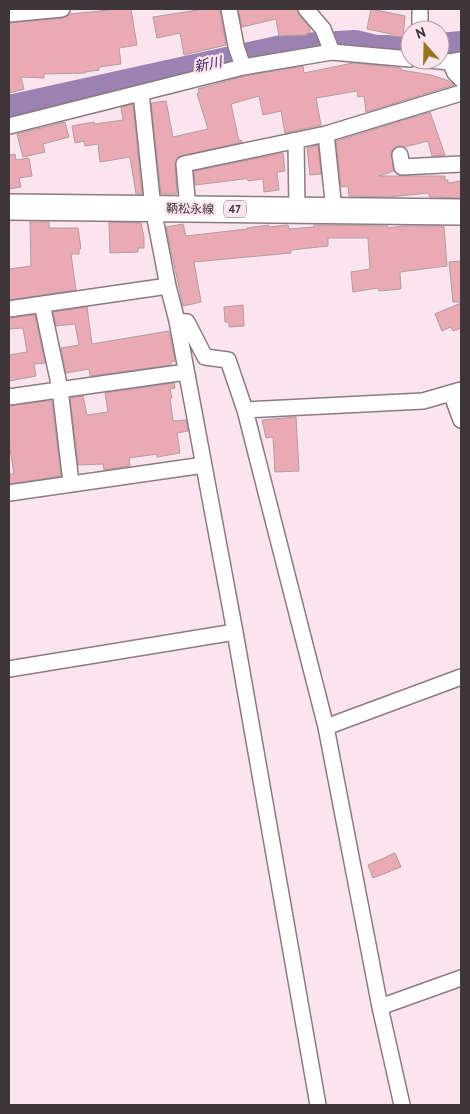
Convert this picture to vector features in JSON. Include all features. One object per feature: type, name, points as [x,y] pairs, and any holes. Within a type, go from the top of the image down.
[{"type":"main road","name":"鞆松永線","points":[[9,207],[461,212]]},
{"type":"street","points":[[9,14],[60,9]]},
{"type":"street","points":[[229,9],[236,46],[243,66]]},
{"type":"street","points":[[306,9],[323,28],[332,52]]},
{"type":"street","points":[[9,126],[243,66],[332,52],[400,57]]},
{"type":"street","points":[[455,61],[455,73],[461,79]]},
{"type":"street","points":[[141,92],[153,208],[177,322],[235,632],[318,1105]]},
{"type":"street","points":[[188,209],[184,164],[326,134],[461,93]]},
{"type":"street","points":[[326,134],[334,210]]},
{"type":"street","points":[[296,141],[297,210]]},
{"type":"street","points":[[400,155],[402,167],[461,164]]},
{"type":"street","points":[[9,309],[168,286]]},
{"type":"street","points":[[42,304],[60,390],[71,483]]},
{"type":"street","points":[[177,322],[187,322],[205,357],[228,360],[245,410],[326,727],[380,1007],[402,1105]]},
{"type":"street","points":[[9,397],[186,372]]},
{"type":"street","points":[[245,410],[423,401],[456,392],[461,420]]},
{"type":"street","points":[[9,492],[204,465]]},
{"type":"street","points":[[9,669],[235,632]]},
{"type":"street","points":[[326,727],[461,677]]},
{"type":"street","points":[[380,1007],[461,978]]},
{"type":"building","points":[[112,9],[131,9],[137,45],[119,48],[121,64],[99,67],[99,70],[85,73],[44,74],[44,78],[21,77],[24,89],[9,93],[9,23],[63,18],[70,14]]},
{"type":"building","points":[[198,9],[220,9],[226,45],[184,55],[180,33],[157,38],[153,17]]},
{"type":"building","points":[[238,9],[297,9],[299,15],[310,28],[310,33],[307,33],[307,35],[279,36],[276,19],[242,27]]},
{"type":"building","points":[[371,9],[405,16],[405,20],[400,20],[400,37],[390,36],[391,34],[367,29]]},
{"type":"building","points":[[353,63],[400,68],[400,70],[431,75],[449,81],[454,85],[366,112],[364,96],[358,97],[357,91],[316,98],[321,125],[285,133],[281,111],[263,115],[259,96],[231,104],[239,141],[241,140],[242,142],[178,157],[175,164],[177,193],[161,194],[151,103],[166,101],[173,137],[208,129],[197,94],[199,93],[198,89],[245,76],[303,66],[304,73]]},
{"type":"building","points":[[133,104],[142,194],[136,194],[130,157],[100,162],[98,144],[85,146],[84,141],[75,143],[72,126],[123,120],[121,107]]},
{"type":"building","points":[[430,112],[445,155],[432,156],[428,141],[405,147],[398,146],[391,152],[394,171],[379,176],[445,176],[445,180],[448,180],[448,183],[461,181],[461,198],[429,197],[429,193],[389,197],[349,196],[348,186],[341,187],[336,141]]},
{"type":"building","points":[[65,122],[69,137],[43,144],[45,152],[23,157],[17,134]]},
{"type":"building","points":[[318,145],[321,174],[310,175],[307,148]]},
{"type":"building","points":[[283,153],[285,171],[277,172],[279,190],[264,192],[263,179],[248,181],[248,179],[244,179],[195,185],[194,171]]},
{"type":"building","points":[[15,154],[16,160],[29,158],[32,176],[19,178],[21,187],[9,189],[9,155]]},
{"type":"building","points":[[30,222],[49,222],[49,228],[78,228],[81,249],[79,249],[79,254],[71,254],[76,290],[9,300],[9,269],[31,266]]},
{"type":"building","points":[[109,222],[141,223],[144,248],[138,248],[138,252],[110,253]]},
{"type":"building","points":[[183,224],[186,236],[269,225],[269,227],[288,225],[289,229],[314,227],[314,225],[388,226],[388,228],[444,226],[447,266],[400,272],[401,289],[379,291],[378,288],[353,292],[351,272],[370,269],[368,238],[328,238],[328,246],[291,250],[291,253],[194,262],[201,302],[183,306],[166,227]]},
{"type":"building","points":[[461,261],[461,302],[453,302],[449,262]]},
{"type":"building","points":[[461,303],[461,328],[453,331],[451,327],[442,331],[435,314]]},
{"type":"building","points":[[243,305],[244,326],[229,327],[229,322],[225,322],[224,307]]},
{"type":"building","points":[[87,307],[92,344],[169,331],[175,361],[171,362],[171,365],[90,376],[89,369],[66,373],[61,348],[79,345],[75,324],[56,326],[53,312]]},
{"type":"building","points":[[35,315],[45,363],[34,364],[36,376],[9,381],[9,355],[27,352],[23,328],[9,329],[9,318]]},
{"type":"building","points":[[174,383],[175,388],[170,389],[173,421],[186,420],[188,431],[177,433],[180,453],[157,457],[157,454],[129,458],[130,466],[104,470],[103,464],[78,465],[70,398],[83,396],[87,415],[108,412],[105,393]]},
{"type":"building","points":[[52,401],[61,476],[9,484],[9,474],[14,474],[9,443],[9,406]]},
{"type":"building","points":[[296,417],[299,471],[275,472],[273,437],[266,438],[262,420]]},
{"type":"building","points":[[395,853],[401,867],[373,878],[368,865]]},
{"type":"waterway","name":"新川","points":[[9,108],[286,47],[355,43],[376,48],[400,48]]},
{"type":"waterway","name":"新川","points":[[450,45],[461,44]]}]
